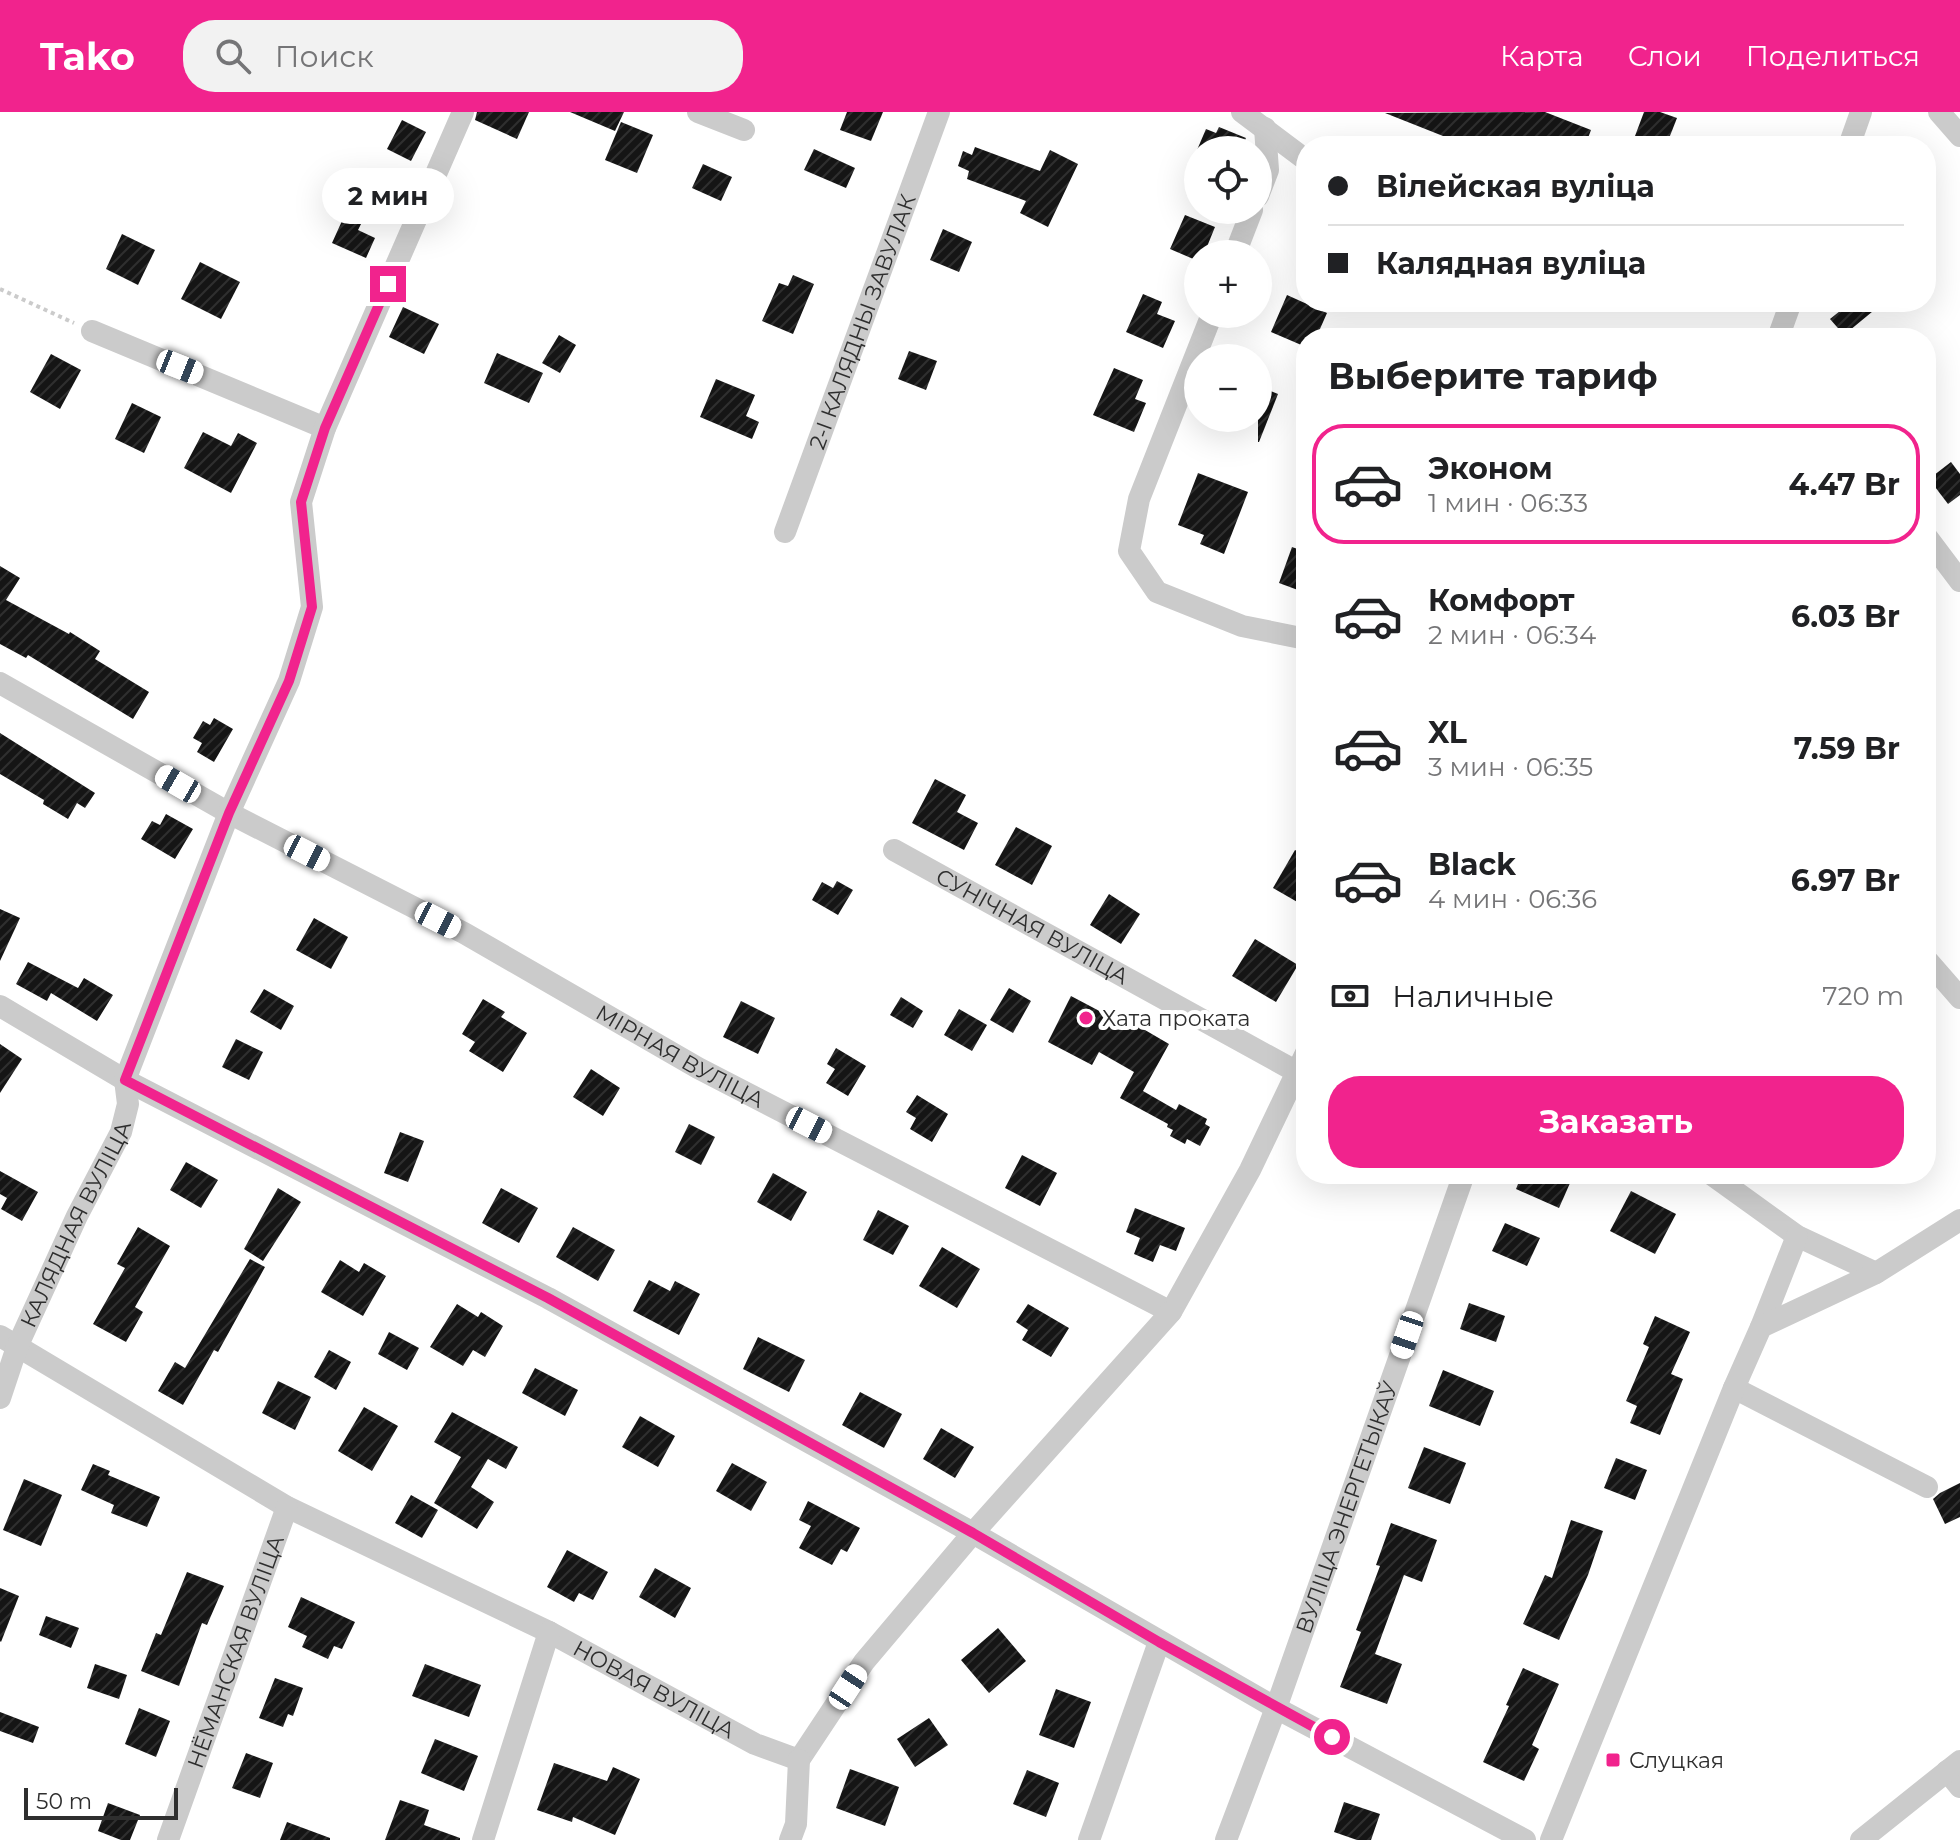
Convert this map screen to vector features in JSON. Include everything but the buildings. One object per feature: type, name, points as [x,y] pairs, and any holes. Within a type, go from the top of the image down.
[{"type":"street","name":"КАЛЯДНАЯ ВУЛІЦА","points":[[0,1398],[9,1342],[121,1132],[128,1104],[125,1080],[229,813],[289,681],[312,607],[301,502],[325,428],[463,112]]},
{"type":"street","points":[[698,112],[744,130]]},
{"type":"street","name":"2-І КАЛЯДНЫ ЗАВУЛАК","points":[[785,532],[939,112]]},
{"type":"street","points":[[1242,112],[1296,152]]},
{"type":"street","points":[[1853,136],[1861,112]]},
{"type":"street","points":[[1939,112],[1960,136]]},
{"type":"street","points":[[1265,128],[1266,136]]},
{"type":"street","points":[[1206,328],[1139,499],[1129,551],[1157,592],[1242,626],[1296,637]]},
{"type":"street","points":[[92,331],[325,428]]},
{"type":"street","points":[[1936,549],[1960,581]]},
{"type":"street","name":"МІРНАЯ ВУЛІЦА","points":[[0,683],[229,813],[464,933],[698,1068],[1171,1312]]},
{"type":"street","name":"СУНІЧНАЯ ВУЛІЦА","points":[[894,850],[1296,1060]]},
{"type":"street","points":[[1936,970],[1960,998]]},
{"type":"street","points":[[0,1006],[125,1080],[548,1298],[973,1533],[1276,1708],[1525,1840]]},
{"type":"street","points":[[790,1840],[796,1824],[799,1760],[864,1662],[973,1533],[1171,1312],[1250,1170],[1296,1075]]},
{"type":"street","name":"ВУЛІЦА ЭНЕРГЕТЫКАЎ","points":[[1226,1840],[1276,1708],[1460,1184]]},
{"type":"street","points":[[1725,1184],[1797,1236],[1876,1273]]},
{"type":"street","points":[[1761,1327],[1876,1273],[1960,1220]]},
{"type":"street","points":[[1551,1840],[1797,1236]]},
{"type":"street","name":"НОВАЯ ВУЛІЦА","points":[[9,1342],[287,1507],[549,1632],[755,1744],[799,1760]]},
{"type":"street","points":[[1734,1388],[1927,1487]]},
{"type":"street","name":"НЁМАНСКАЯ ВУЛІЦА","points":[[168,1840],[287,1507]]},
{"type":"street","points":[[483,1840],[549,1632]]},
{"type":"street","points":[[1089,1840],[1159,1642]]},
{"type":"street","points":[[1861,1840],[1956,1773]]},
{"type":"path","points":[[0,289],[92,331]]},
{"type":"place","name":"Хата проката","points":[[1086,1018]]},
{"type":"place","name":"Слуцкая","points":[[1613,1760]]},
{"type":"route","points":[[388,284],[325,428],[301,502],[312,607],[289,681],[229,813],[125,1080],[548,1298],[973,1533],[1159,1642],[1332,1737]]}]
